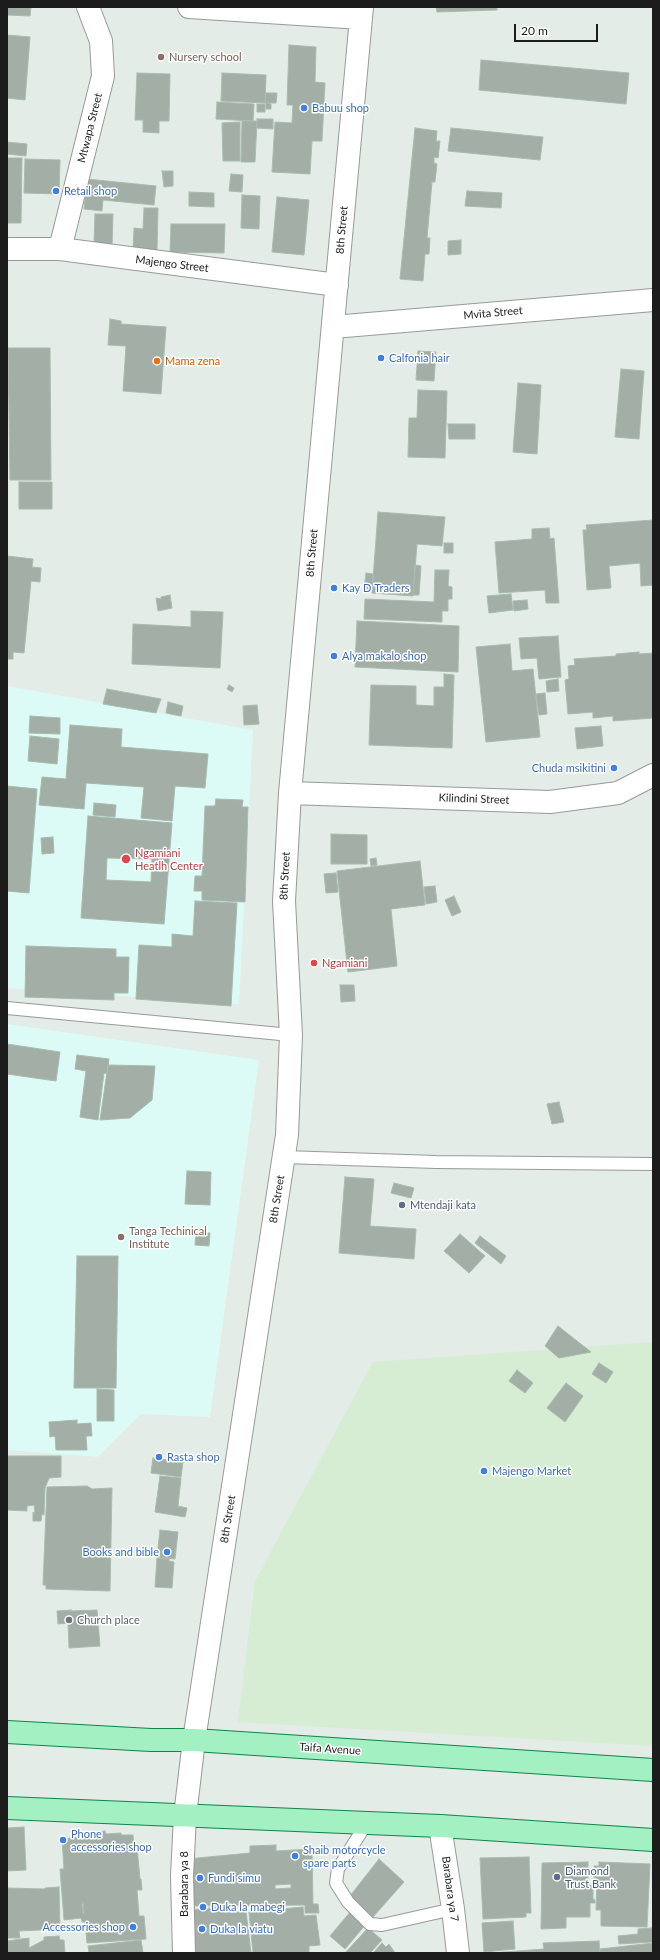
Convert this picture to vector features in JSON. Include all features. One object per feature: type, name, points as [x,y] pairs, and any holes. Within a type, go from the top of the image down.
[{"type":"main road","name":"Taifa Avenue","points":[[7,1732],[151,1740],[194,1740],[653,1770]]},
{"type":"main road","points":[[7,1808],[440,1826],[653,1840]]},
{"type":"street","name":"Mtwapa Street","points":[[60,249],[103,76],[101,41],[88,7]]},
{"type":"street","points":[[189,7],[362,12]]},
{"type":"street","name":"8th Street","points":[[185,1816],[194,1740],[287,1135],[291,1035],[284,901],[290,793],[362,12]]},
{"type":"street","name":"Majengo Street","points":[[7,249],[60,249],[337,285]]},
{"type":"street","name":"Mvita Street","points":[[333,327],[653,300]]},
{"type":"street","name":"Kilindini Street","points":[[290,793],[550,802],[618,793],[653,775]]},
{"type":"street","name":"Barabara ya 8","points":[[184,1953],[182,1876],[185,1816]]},
{"type":"street","name":"Barabara ya 7","points":[[440,1826],[453,1909],[458,1953]]},
{"type":"lane","points":[[7,1008],[291,1035]]},
{"type":"lane","points":[[284,1157],[436,1162],[653,1164]]},
{"type":"lane","points":[[366,1824],[338,1869],[336,1883],[348,1902],[370,1924],[382,1925],[453,1909]]},
{"type":"shaded area","name":"Ngamiani Heatlh Center","points":[[7,686],[253,730],[239,1004],[7,988]]},
{"type":"shaded area","name":"Tanga Techinical Institute","points":[[7,1024],[259,1060],[210,1417],[141,1414],[98,1457],[7,1450]]},
{"type":"shaded area","name":"Majengo Market","points":[[653,1342],[653,1746],[238,1722],[255,1581],[373,1362]]},
{"type":"building","points":[[7,7],[31,7],[30,16],[7,15]]},
{"type":"building","points":[[436,7],[497,7],[497,10],[437,12]]},
{"type":"building","points":[[7,35],[30,37],[25,100],[7,98]]},
{"type":"building","points":[[289,45],[316,47],[315,82],[325,83],[322,141],[312,141],[310,174],[272,172],[275,122],[292,123],[293,105],[287,105]]},
{"type":"building","points":[[481,60],[629,73],[626,104],[479,90]]},
{"type":"building","points":[[137,73],[170,74],[169,121],[159,121],[159,133],[143,132],[143,120],[135,120]]},
{"type":"building","points":[[222,73],[266,75],[265,103],[221,101]]},
{"type":"building","points":[[266,93],[277,93],[276,103],[265,103]]},
{"type":"building","points":[[217,102],[254,104],[253,121],[216,119]]},
{"type":"building","points":[[266,103],[271,104],[271,109],[266,109]]},
{"type":"building","points":[[257,104],[265,104],[265,112],[257,112]]},
{"type":"building","points":[[257,119],[273,119],[273,129],[257,128]]},
{"type":"building","points":[[242,121],[257,121],[255,162],[241,162]]},
{"type":"building","points":[[240,122],[240,161],[223,161],[222,123]]},
{"type":"building","points":[[415,128],[437,131],[436,141],[440,141],[438,158],[434,157],[434,163],[437,164],[435,182],[432,182],[427,238],[430,238],[429,254],[425,254],[423,281],[400,279]]},
{"type":"building","points":[[451,128],[543,137],[540,160],[448,151]]},
{"type":"building","points":[[7,142],[27,144],[26,156],[7,154]]},
{"type":"building","points":[[7,158],[22,158],[21,223],[7,223]]},
{"type":"building","points":[[25,159],[60,160],[59,194],[24,193]]},
{"type":"building","points":[[162,171],[173,171],[173,186],[164,187]]},
{"type":"building","points":[[231,174],[243,175],[242,192],[229,191]]},
{"type":"building","points":[[87,179],[156,186],[154,205],[103,200],[102,211],[84,209]]},
{"type":"building","points":[[467,191],[502,193],[501,208],[465,206]]},
{"type":"building","points":[[189,192],[214,193],[214,207],[189,206]]},
{"type":"building","points":[[242,195],[260,196],[259,229],[241,228]]},
{"type":"building","points":[[277,197],[309,200],[304,255],[272,252]]},
{"type":"building","points":[[144,208],[158,208],[157,251],[133,250],[134,228],[143,229]]},
{"type":"building","points":[[95,214],[113,214],[112,245],[94,244]]},
{"type":"building","points":[[171,224],[225,224],[224,253],[170,252]]},
{"type":"building","points":[[461,240],[461,254],[448,255],[448,241]]},
{"type":"building","points":[[110,319],[121,321],[121,324],[166,327],[161,394],[123,391],[126,346],[108,345]]},
{"type":"building","points":[[8,348],[50,348],[51,480],[10,480]]},
{"type":"building","points":[[418,351],[436,352],[434,381],[416,380]]},
{"type":"building","points":[[621,369],[644,371],[639,439],[615,437]]},
{"type":"building","points":[[518,383],[541,385],[537,454],[513,452]]},
{"type":"building","points":[[418,390],[447,391],[445,458],[408,457],[409,418],[417,418]]},
{"type":"building","points":[[448,424],[475,424],[475,439],[449,439]]},
{"type":"building","points":[[19,482],[52,482],[52,509],[19,509]]},
{"type":"building","points":[[378,512],[445,517],[442,546],[417,544],[413,596],[372,593]]},
{"type":"building","points":[[653,520],[653,585],[641,586],[640,563],[609,566],[611,588],[587,590],[583,530],[587,530],[586,525]]},
{"type":"building","points":[[549,528],[550,539],[554,538],[559,603],[546,603],[545,590],[499,593],[495,542],[532,539],[532,529]]},
{"type":"building","points":[[444,543],[453,543],[453,553],[444,553]]},
{"type":"building","points":[[7,556],[33,559],[32,567],[41,568],[40,582],[31,581],[24,653],[13,652],[13,659],[7,659]]},
{"type":"building","points":[[415,565],[421,566],[419,595],[413,595]]},
{"type":"building","points":[[435,570],[449,570],[448,586],[452,587],[452,599],[448,599],[448,611],[442,611],[442,622],[364,619],[365,599],[434,602]]},
{"type":"building","points":[[366,573],[373,574],[372,590],[364,589]]},
{"type":"building","points":[[511,594],[513,610],[489,613],[487,596]]},
{"type":"building","points":[[170,595],[172,608],[158,611],[156,598],[161,599],[161,597]]},
{"type":"building","points":[[527,600],[528,609],[514,611],[513,601]]},
{"type":"building","points":[[191,611],[223,612],[220,668],[132,664],[133,624],[191,627]]},
{"type":"building","points":[[357,621],[459,626],[458,672],[355,667]]},
{"type":"building","points":[[558,636],[561,677],[539,679],[537,658],[521,659],[519,638]]},
{"type":"building","points":[[510,644],[512,671],[533,669],[540,737],[486,742],[476,647]]},
{"type":"building","points":[[639,652],[639,654],[653,653],[653,718],[613,721],[613,716],[593,718],[593,712],[568,714],[565,680],[569,679],[568,666],[575,665],[574,659],[616,656],[616,654]]},
{"type":"building","points":[[444,674],[454,675],[452,748],[369,745],[371,685],[416,686],[416,705],[434,706],[434,687],[444,687]]},
{"type":"building","points":[[558,679],[559,691],[547,692],[546,681]]},
{"type":"building","points":[[229,685],[234,688],[232,692],[227,689]]},
{"type":"building","points":[[107,689],[161,699],[156,713],[103,704]]},
{"type":"building","points":[[545,693],[547,714],[539,715],[536,694]]},
{"type":"building","points":[[168,702],[183,706],[181,716],[166,713]]},
{"type":"building","points":[[257,705],[259,724],[244,725],[243,706]]},
{"type":"building","points":[[30,716],[60,718],[60,734],[29,733]]},
{"type":"building","points":[[70,725],[122,729],[121,747],[208,754],[205,788],[175,786],[172,821],[141,818],[144,787],[86,783],[84,809],[39,805],[42,777],[66,779]]},
{"type":"building","points":[[601,726],[603,746],[577,749],[575,728]]},
{"type":"building","points":[[30,736],[59,739],[57,764],[28,761]]},
{"type":"building","points":[[7,786],[37,789],[29,893],[7,891]]},
{"type":"building","points":[[216,799],[243,800],[242,807],[248,807],[245,902],[202,900],[202,891],[194,891],[195,876],[202,876],[205,806],[215,806]]},
{"type":"building","points":[[94,803],[116,805],[115,817],[93,815]]},
{"type":"building","points":[[88,816],[172,823],[164,924],[81,918]],"holes":[[[107,858],[152,859],[151,882],[106,880]]]},
{"type":"building","points":[[331,834],[367,835],[367,864],[331,864]]},
{"type":"building","points":[[53,837],[54,853],[42,854],[41,838]]},
{"type":"building","points":[[376,858],[377,865],[371,866],[370,859]]},
{"type":"building","points":[[420,861],[425,905],[391,909],[397,966],[348,972],[337,871]]},
{"type":"building","points":[[336,873],[338,892],[326,893],[324,874]]},
{"type":"building","points":[[435,886],[437,902],[426,904],[424,887]]},
{"type":"building","points":[[454,896],[461,912],[452,916],[445,900]]},
{"type":"building","points":[[195,901],[237,903],[231,1006],[136,999],[139,945],[172,947],[172,934],[193,936]]},
{"type":"building","points":[[26,946],[116,949],[116,957],[129,957],[128,993],[114,993],[114,1000],[25,997]]},
{"type":"building","points":[[340,985],[354,985],[355,1001],[341,1002]]},
{"type":"building","points":[[7,1044],[60,1052],[56,1081],[7,1074]]},
{"type":"building","points":[[77,1055],[109,1059],[107,1074],[104,1073],[98,1120],[80,1117],[86,1071],[75,1069]]},
{"type":"building","points":[[108,1065],[155,1066],[152,1100],[130,1118],[100,1120]]},
{"type":"building","points":[[559,1102],[564,1122],[552,1124],[547,1104]]},
{"type":"building","points":[[187,1171],[211,1172],[210,1205],[185,1204]]},
{"type":"building","points":[[345,1177],[374,1179],[370,1226],[416,1229],[414,1259],[339,1253]]},
{"type":"building","points":[[394,1183],[414,1188],[411,1198],[391,1193]]},
{"type":"building","points":[[196,1232],[210,1233],[209,1246],[195,1245]]},
{"type":"building","points":[[460,1234],[485,1256],[469,1273],[444,1251]]},
{"type":"building","points":[[480,1236],[506,1256],[501,1264],[475,1243]]},
{"type":"building","points":[[77,1256],[118,1256],[116,1388],[74,1388]]},
{"type":"building","points":[[558,1326],[591,1352],[559,1358],[545,1346]]},
{"type":"building","points":[[599,1363],[613,1372],[606,1383],[592,1374]]},
{"type":"building","points":[[517,1370],[533,1383],[525,1393],[509,1381]]},
{"type":"building","points":[[566,1383],[583,1396],[565,1422],[547,1408]]},
{"type":"building","points":[[97,1389],[114,1390],[114,1421],[97,1421]]},
{"type":"building","points":[[77,1420],[77,1424],[91,1423],[92,1436],[86,1436],[87,1450],[56,1450],[55,1436],[50,1437],[49,1422]]},
{"type":"building","points":[[7,1456],[61,1456],[61,1477],[49,1478],[45,1488],[44,1515],[42,1514],[41,1521],[33,1521],[33,1512],[35,1513],[34,1505],[27,1506],[27,1511],[7,1510]]},
{"type":"building","points":[[153,1458],[183,1462],[181,1477],[151,1473]]},
{"type":"building","points":[[160,1476],[181,1478],[178,1506],[187,1508],[185,1517],[155,1512]]},
{"type":"building","points":[[87,1486],[92,1489],[112,1488],[110,1591],[46,1589],[46,1585],[43,1585],[47,1487]]},
{"type":"building","points":[[160,1530],[178,1532],[175,1559],[157,1557]]},
{"type":"building","points":[[157,1558],[169,1559],[169,1561],[174,1562],[172,1588],[155,1587]]},
{"type":"building","points":[[97,1610],[100,1646],[69,1648],[68,1623],[58,1624],[57,1611]]},
{"type":"building","points":[[24,1827],[26,1870],[7,1871],[7,1828]]},
{"type":"building","points":[[105,1831],[106,1834],[121,1833],[121,1835],[133,1835],[134,1848],[137,1847],[142,1890],[137,1890],[139,1916],[144,1916],[146,1939],[87,1943],[85,1922],[82,1922],[81,1918],[64,1920],[60,1869],[64,1869],[62,1839],[93,1836],[92,1833]],"holes":[[[83,1903],[84,1914],[82,1904]]]},
{"type":"building","points":[[276,1845],[276,1851],[312,1849],[313,1904],[318,1904],[319,1913],[305,1913],[305,1905],[191,1906],[187,1859],[250,1853],[250,1846]],"holes":[[[291,1884],[291,1888],[275,1889],[275,1885]]]},
{"type":"building","points":[[529,1857],[531,1913],[526,1913],[526,1917],[483,1919],[480,1858]]},
{"type":"building","points":[[379,1859],[404,1882],[373,1917],[350,1896]]},
{"type":"building","points":[[588,1862],[588,1886],[593,1885],[593,1899],[595,1900],[595,1903],[590,1903],[590,1917],[566,1917],[566,1928],[541,1929],[542,1863]]},
{"type":"building","points":[[599,1862],[650,1864],[647,1927],[601,1926],[601,1910],[596,1910],[597,1881],[594,1881],[594,1866],[599,1866]]},
{"type":"building","points":[[59,1887],[60,1929],[19,1931],[20,1938],[7,1938],[7,1888],[45,1889]]},
{"type":"building","points":[[231,1906],[231,1913],[246,1911],[251,1953],[192,1953],[190,1910]]},
{"type":"building","points":[[303,1907],[304,1916],[316,1915],[320,1945],[309,1946],[309,1953],[253,1953],[249,1912]]},
{"type":"building","points":[[351,1911],[366,1924],[345,1949],[330,1936]]},
{"type":"building","points":[[513,1921],[515,1949],[484,1952],[482,1923]]},
{"type":"building","points":[[368,1928],[382,1940],[370,1953],[346,1952]]},
{"type":"building","points":[[652,1928],[653,1942],[619,1944],[618,1936],[638,1934],[638,1929]]},
{"type":"building","points":[[59,1936],[60,1940],[64,1940],[65,1953],[7,1953],[7,1941],[29,1938],[29,1948],[44,1940],[44,1937]]},
{"type":"building","points":[[141,1940],[143,1953],[89,1953],[88,1946]]},
{"type":"building","points":[[599,1941],[600,1953],[491,1953],[544,1949],[543,1943]]},
{"type":"building","points":[[382,1943],[386,1947],[389,1944],[395,1953],[373,1953]]},
{"type":"building","points":[[653,1943],[653,1953],[600,1953],[600,1949]]},
{"type":"place","name":"Nursery school","points":[[161,57]]},
{"type":"place","name":"Babuu shop","points":[[304,108]]},
{"type":"place","name":"Retail shop","points":[[56,191]]},
{"type":"place","name":"Calfonia hair","points":[[381,358]]},
{"type":"place","name":"Mama zena","points":[[157,361]]},
{"type":"place","name":"Kay D Traders","points":[[334,588]]},
{"type":"place","name":"Alya makalo shop","points":[[334,656]]},
{"type":"place","name":"Chuda msikitini","points":[[614,768]]},
{"type":"place","name":"Ngamiani Heatlh Center","points":[[126,859]]},
{"type":"place","name":"Ngamiani","points":[[314,963]]},
{"type":"place","name":"Mtendaji kata","points":[[402,1205]]},
{"type":"place","name":"Tanga Techinical Institute","points":[[121,1237]]},
{"type":"place","name":"Rasta shop","points":[[159,1457]]},
{"type":"place","name":"Majengo Market","points":[[484,1471]]},
{"type":"place","name":"Books and bible","points":[[167,1552]]},
{"type":"place","name":"Church place","points":[[69,1620]]},
{"type":"place","name":"Phone accessories shop","points":[[63,1840]]},
{"type":"place","name":"Shaib motorcycle spare parts","points":[[295,1856]]},
{"type":"place","name":"Diamond Trust Bank","points":[[557,1877]]},
{"type":"place","name":"Fundi simu","points":[[200,1878]]},
{"type":"place","name":"Duka la mabegi","points":[[203,1907]]},
{"type":"place","name":"Accessories shop","points":[[133,1927]]},
{"type":"place","name":"Duka la viatu","points":[[202,1929]]}]
